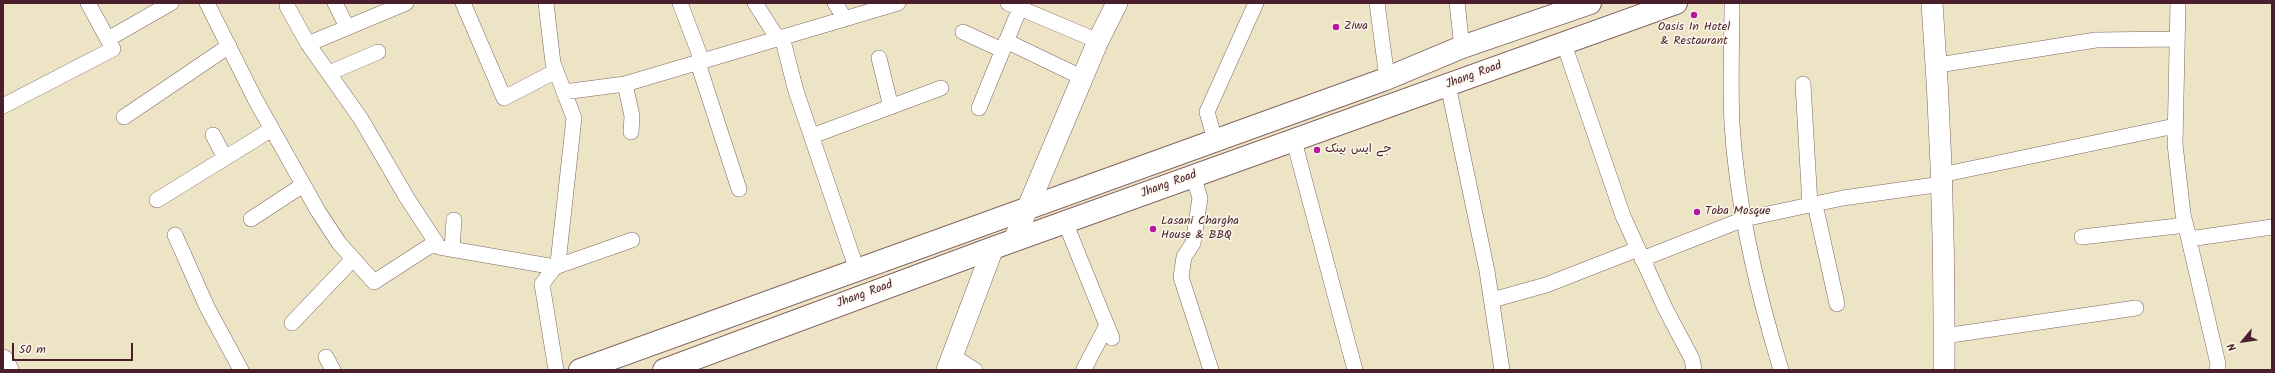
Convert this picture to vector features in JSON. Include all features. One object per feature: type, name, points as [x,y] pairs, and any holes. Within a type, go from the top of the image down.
[{"type":"main road","points":[[580,370],[1387,78],[1462,47],[1590,3]]},
{"type":"main road","name":"Jhang Road","points":[[664,370],[1014,240],[1676,3]]},
{"type":"street","points":[[3,106],[113,49],[88,3]]},
{"type":"street","points":[[108,39],[171,3]]},
{"type":"street","points":[[206,3],[303,185],[338,243],[374,282],[436,242]]},
{"type":"street","points":[[335,3],[347,27]]},
{"type":"street","points":[[308,44],[347,27],[383,7],[406,3]]},
{"type":"street","points":[[463,3],[504,98],[556,71]]},
{"type":"street","points":[[546,3],[553,63],[574,118],[558,264],[542,284],[556,370]]},
{"type":"street","points":[[680,3],[700,62],[739,189]]},
{"type":"street","points":[[755,3],[780,38],[796,91],[857,270]]},
{"type":"street","points":[[835,3],[845,19]]},
{"type":"street","points":[[564,92],[625,84],[898,3]]},
{"type":"street","points":[[1014,240],[1098,41],[1117,3]]},
{"type":"street","points":[[1215,140],[1207,112],[1256,3]]},
{"type":"street","points":[[1377,3],[1387,78]]},
{"type":"street","points":[[1457,3],[1462,47]]},
{"type":"street","points":[[1732,3],[1732,124],[1744,219],[1771,338],[1781,370]]},
{"type":"street","points":[[1932,3],[1938,65],[1942,180],[1944,370]]},
{"type":"street","points":[[2178,3],[2176,39],[2175,144],[2188,232],[2218,364],[2217,370]]},
{"type":"street","points":[[979,108],[1004,46],[1017,5],[1098,41]]},
{"type":"street","points":[[287,6],[308,44],[361,119],[407,198],[439,247],[555,267],[632,240]]},
{"type":"street","points":[[963,32],[1004,46],[1083,78]]},
{"type":"street","points":[[1938,65],[2096,40],[2176,39]]},
{"type":"street","points":[[1564,44],[1623,216],[1665,308],[1692,359],[1694,370]]},
{"type":"street","points":[[124,117],[229,46]]},
{"type":"street","points":[[329,73],[378,52]]},
{"type":"street","points":[[879,58],[891,107]]},
{"type":"street","points":[[625,84],[632,116],[631,132]]},
{"type":"street","points":[[1803,84],[1813,205],[1837,304]]},
{"type":"street","points":[[1448,85],[1492,300],[1502,370]]},
{"type":"street","points":[[812,136],[941,88]]},
{"type":"street","points":[[1492,300],[1546,285],[1744,219],[1942,180],[2175,126]]},
{"type":"street","points":[[158,200],[272,129]]},
{"type":"street","points":[[213,136],[225,158]]},
{"type":"street","points":[[1294,140],[1355,370]]},
{"type":"street","points":[[1193,176],[1200,198],[1193,242],[1184,257],[1181,278],[1211,370]]},
{"type":"street","points":[[251,219],[303,185]]},
{"type":"street","points":[[452,249],[454,220]]},
{"type":"street","points":[[1065,222],[1109,331],[1084,369]]},
{"type":"street","points":[[2082,237],[2272,227]]},
{"type":"street","points":[[175,236],[206,307],[241,370]]},
{"type":"street","points":[[975,370],[950,363],[993,248]]},
{"type":"street","points":[[292,323],[353,259]]},
{"type":"street","points":[[1944,336],[2136,308]]},
{"type":"street","points":[[3,360],[8,370]]},
{"type":"place","name":"Oasis In Hotel & Restaurant","points":[[1694,15]]},
{"type":"place","name":"Ziwa","points":[[1336,27]]},
{"type":"place","name":"جے ایس بینک","points":[[1317,150]]},
{"type":"place","name":"Toba Mosque","points":[[1697,212]]},
{"type":"place","name":"Lasani Chargha House & BBQ","points":[[1153,229]]}]
